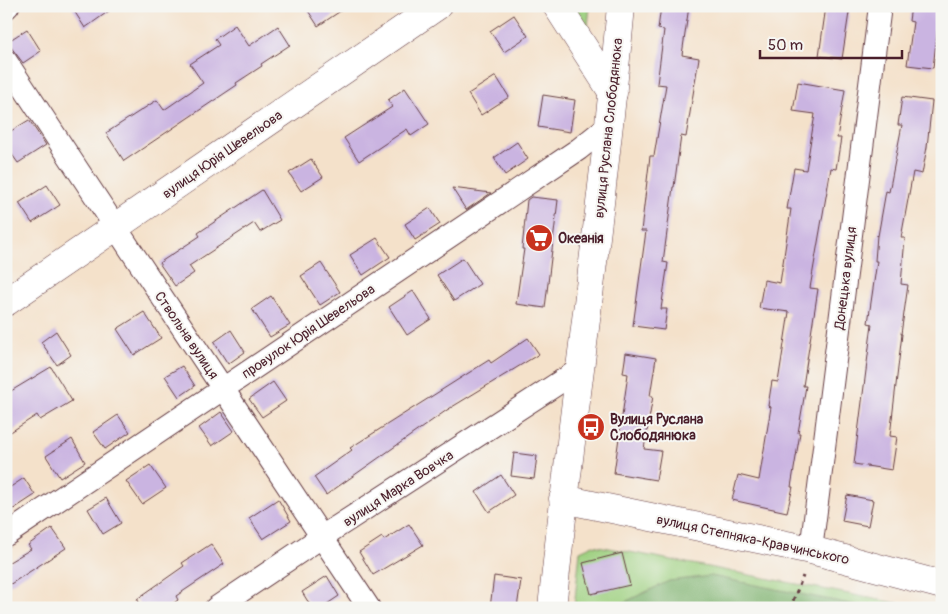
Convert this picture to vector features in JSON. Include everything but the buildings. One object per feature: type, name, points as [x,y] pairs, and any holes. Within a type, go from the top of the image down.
[{"type":"main road","name":"вулиця Юрія Шевельова","points":[[6,302],[438,6]]},
{"type":"main road","points":[[557,6],[613,93]]},
{"type":"main road","name":"вулиця Руслана Слободянюка","points":[[552,608],[563,499],[613,93],[621,6]]},
{"type":"main road","name":"вулиця Степняка-Кравчинського","points":[[563,499],[811,550],[942,585]]},
{"type":"street","name":"Донецька вулиця","points":[[811,550],[880,6]]},
{"type":"street","name":"Ствольна вулиця","points":[[6,60],[369,608]]},
{"type":"street","name":"провулок Юрія Шевельова","points":[[6,534],[571,155],[609,125]]},
{"type":"street","name":"вулиця Марка Вовчка","points":[[216,608],[580,369]]},
{"type":"path","points":[[790,608],[803,576]]},
{"type":"green space","points":[[568,6],[590,6],[588,27],[576,18]]},
{"type":"green space","points":[[593,545],[922,608],[574,608],[580,551]]},
{"type":"green space","points":[[711,576],[870,608],[612,608],[669,581]]},
{"type":"place","name":"Океанія","points":[[539,238]]},
{"type":"place","name":"Вулиця Руслана Слободянюка","points":[[591,427]]}]
